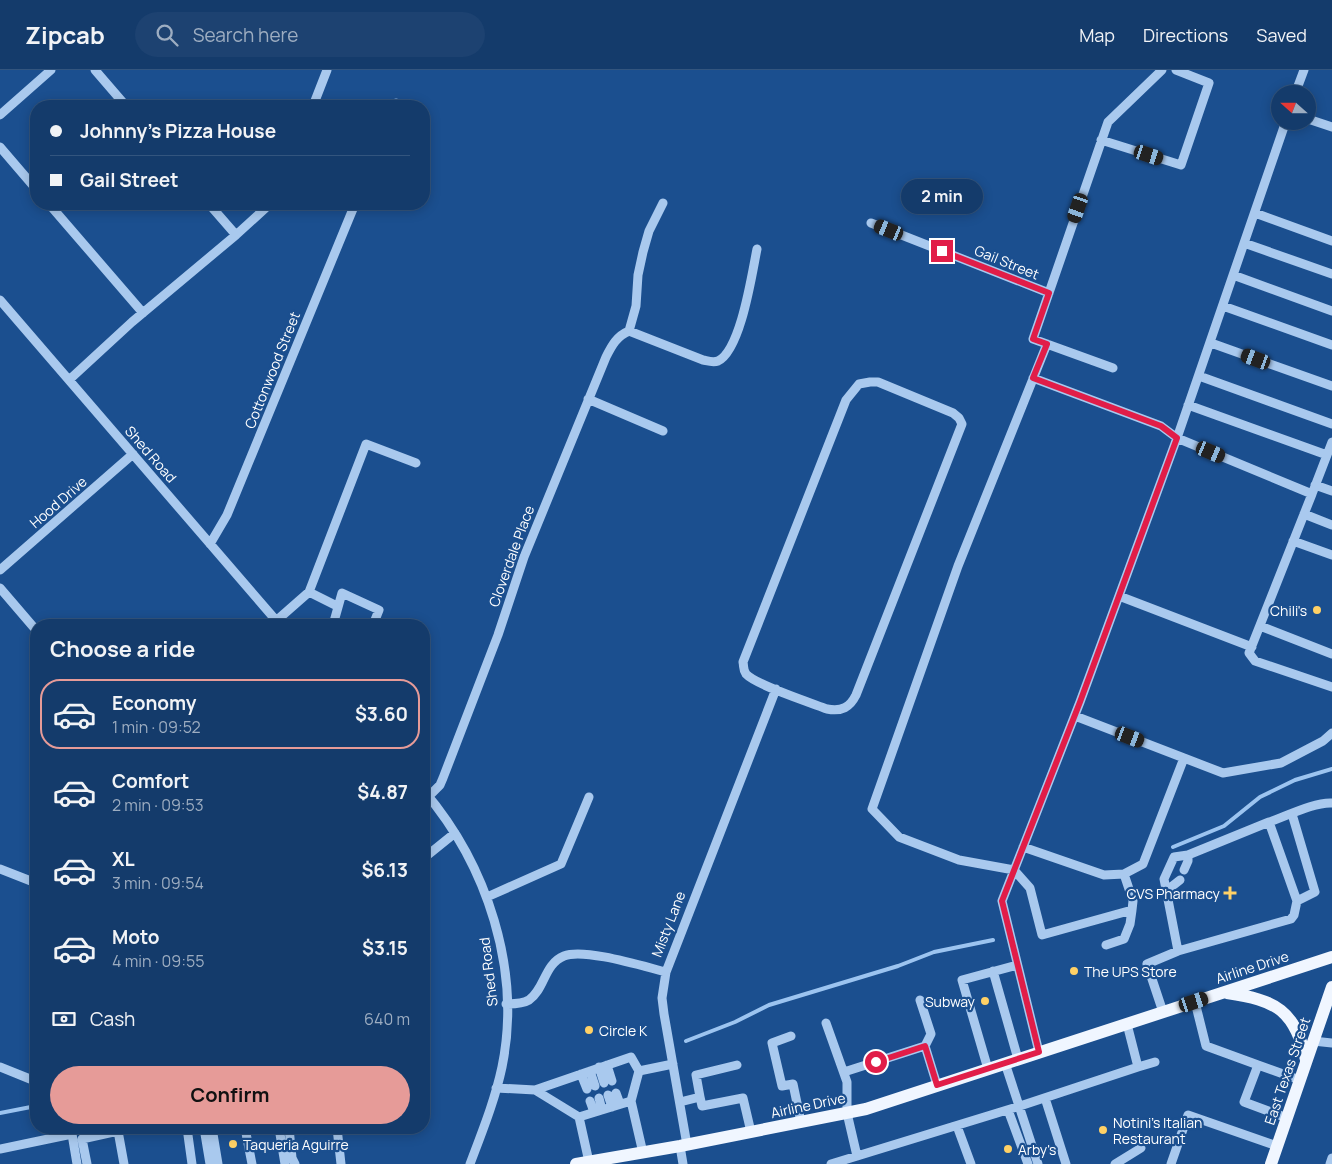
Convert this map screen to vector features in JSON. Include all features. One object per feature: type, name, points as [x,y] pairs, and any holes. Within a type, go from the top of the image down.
[{"type":"main road","name":"Airline Drive","points":[[576,1164],[611,1161],[866,1109],[1332,957]]},
{"type":"main road","name":"East Texas Street","points":[[1271,1164],[1332,987]]},
{"type":"main road","points":[[1222,993],[1260,1000],[1282,1010],[1292,1021],[1299,1034],[1307,1061]]},
{"type":"street","points":[[0,115],[51,70]]},
{"type":"street","points":[[95,70],[121,100]]},
{"type":"street","points":[[315,100],[327,70]]},
{"type":"street","points":[[1113,368],[1033,339],[1108,122],[1162,70]]},
{"type":"street","points":[[1102,140],[1181,165],[1209,83],[1176,70]]},
{"type":"street","points":[[1298,85],[1304,70]]},
{"type":"street","points":[[1316,122],[1332,127]]},
{"type":"street","points":[[1039,1052],[1002,901],[1075,716],[1177,438],[1283,130]]},
{"type":"street","points":[[0,147],[30,182]]},
{"type":"street","points":[[663,203],[643,252],[638,275],[636,306],[629,331],[709,362],[719,360],[728,352],[732,345],[744,315],[757,249]]},
{"type":"street","points":[[54,210],[143,313]]},
{"type":"street","points":[[215,210],[236,235]]},
{"type":"street","points":[[69,380],[143,313],[263,210]]},
{"type":"street","name":"Cottonwood Street","points":[[210,544],[227,515],[353,210]]},
{"type":"street","points":[[1255,213],[1332,241]]},
{"type":"street","name":"Gail Street","points":[[872,223],[1049,293]]},
{"type":"street","points":[[1244,243],[1332,274]]},
{"type":"street","points":[[1233,275],[1332,311]]},
{"type":"street","name":"Shed Road","points":[[0,300],[275,619]]},
{"type":"street","points":[[1223,306],[1332,345]]},
{"type":"street","name":"Cloverdale Place","points":[[430,791],[440,785],[443,778],[498,635],[518,574],[588,399],[614,342],[629,331]]},
{"type":"street","points":[[1211,343],[1332,386]]},
{"type":"street","points":[[1047,344],[958,566],[872,809],[899,837],[959,860],[1014,870],[1030,888],[1042,935],[1132,910]]},
{"type":"street","points":[[1199,376],[1332,424]]},
{"type":"street","points":[[1033,378],[1161,426],[1177,438],[1314,489],[1332,492]]},
{"type":"street","points":[[878,382],[953,413],[960,418],[962,424],[959,433],[852,703],[843,709],[827,709],[776,689],[758,682],[747,674],[744,670],[743,662],[846,400],[859,384],[878,382]]},
{"type":"street","points":[[588,399],[663,431]]},
{"type":"street","points":[[1188,405],[1329,454]]},
{"type":"street","points":[[1332,442],[1329,454],[1249,653],[1255,661],[1332,687]]},
{"type":"street","points":[[282,619],[308,592],[366,444],[416,463]]},
{"type":"street","name":"Hood Drive","points":[[0,570],[133,454]]},
{"type":"street","points":[[1304,514],[1332,525]]},
{"type":"street","points":[[1294,541],[1332,555]]},
{"type":"street","points":[[0,588],[30,623]]},
{"type":"street","points":[[308,592],[337,606]]},
{"type":"street","points":[[334,619],[342,593],[379,610],[375,619]]},
{"type":"street","points":[[1119,596],[1252,647]]},
{"type":"street","points":[[1260,626],[1332,654]]},
{"type":"street","name":"Misty Lane","points":[[683,1164],[684,1146],[680,1102],[662,998],[666,972],[776,689]]},
{"type":"street","points":[[1075,716],[1223,773],[1280,763],[1323,741],[1332,733]]},
{"type":"street","points":[[1023,847],[1104,875],[1124,874],[1144,864],[1184,758]]},
{"type":"street","points":[[487,897],[561,864],[588,797]]},
{"type":"street","name":"Shed Road","points":[[430,799],[465,848],[487,897],[497,930],[503,963],[507,1029],[502,1066],[491,1107],[470,1164]]},
{"type":"street","points":[[1178,951],[1164,879],[1174,857],[1188,855],[1315,806],[1332,803]]},
{"type":"street","points":[[1292,814],[1315,892],[1297,901]]},
{"type":"street","points":[[1162,1012],[1147,964],[1178,951],[1291,919],[1294,915],[1297,901],[1270,822]]},
{"type":"street","points":[[430,853],[455,833]]},
{"type":"street","points":[[1184,870],[1188,861],[1188,855]]},
{"type":"street","points":[[0,869],[30,881]]},
{"type":"street","points":[[1106,945],[1124,939],[1130,924],[1133,902],[1124,874]]},
{"type":"street","points":[[1166,891],[1180,880]]},
{"type":"street","points":[[506,1004],[528,1001],[535,994],[551,965],[565,955],[583,954],[666,972]]},
{"type":"street","points":[[988,1069],[962,980],[1018,965]]},
{"type":"street","points":[[993,971],[1018,1059]]},
{"type":"street","points":[[920,1000],[931,1034],[925,1046],[937,1085]]},
{"type":"street","points":[[1194,1002],[1206,1046],[1300,1080]]},
{"type":"street","points":[[826,1023],[847,1082],[847,1113],[857,1156]]},
{"type":"street","points":[[1128,1024],[1138,1067]]},
{"type":"street","points":[[790,1036],[772,1043],[782,1086],[793,1084],[802,1122]]},
{"type":"street","points":[[1313,1041],[1332,1043]]},
{"type":"street","points":[[844,1072],[925,1046]]},
{"type":"street","points":[[496,1088],[534,1090],[631,1057],[639,1071],[631,1101],[643,1153]]},
{"type":"street","points":[[831,1164],[1008,1110],[1155,1062]]},
{"type":"street","points":[[1005,1063],[1038,1164]]},
{"type":"street","points":[[639,1071],[673,1064]]},
{"type":"street","points":[[1258,1065],[1244,1102],[1287,1118]]},
{"type":"street","points":[[586,1072],[600,1085],[603,1066]]},
{"type":"street","points":[[737,1066],[696,1075],[700,1097],[702,1106],[743,1098],[751,1132]]},
{"type":"street","points":[[0,1067],[30,1079]]},
{"type":"street","points":[[534,1090],[579,1117],[589,1162]]},
{"type":"street","points":[[612,1094],[616,1106]]},
{"type":"street","points":[[680,1102],[700,1097]]},
{"type":"street","points":[[1045,1098],[1066,1164]]},
{"type":"street","points":[[595,1100],[598,1111]]},
{"type":"street","points":[[579,1117],[631,1101]]},
{"type":"street","points":[[1008,1110],[1028,1164]]},
{"type":"street","points":[[1171,1164],[1188,1114],[1277,1146]]},
{"type":"street","points":[[957,1126],[971,1164]]},
{"type":"street","points":[[0,1149],[72,1134],[77,1164]]},
{"type":"street","points":[[87,1164],[82,1139],[104,1134]]},
{"type":"street","points":[[119,1134],[124,1164]]},
{"type":"street","points":[[188,1134],[192,1164]]},
{"type":"street","points":[[205,1134],[210,1164]]},
{"type":"street","points":[[213,1134],[218,1164]]},
{"type":"street","points":[[246,1134],[252,1164]]},
{"type":"street","points":[[251,1134],[256,1164]]},
{"type":"street","points":[[280,1134],[285,1164]]},
{"type":"street","points":[[290,1134],[292,1158],[295,1164]]},
{"type":"street","points":[[330,1164],[341,1163],[338,1134]]},
{"type":"street","points":[[1116,1164],[1141,1148]]},
{"type":"street","points":[[1330,1164],[1332,1158]]},
{"type":"waterway","points":[[1173,847],[1224,826],[1260,797],[1295,780],[1332,769]]},
{"type":"waterway","points":[[686,1041],[735,1022],[769,1005],[898,966],[934,952],[993,940]]},
{"type":"waterway","points":[[0,1113],[30,1107]]},
{"type":"place","name":"Chili's","points":[[1317,610]]},
{"type":"place","name":"CVS Pharmacy","points":[[1230,893]]},
{"type":"place","name":"The UPS Store","points":[[1074,971]]},
{"type":"place","name":"Subway","points":[[985,1001]]},
{"type":"place","name":"Circle K","points":[[589,1030]]},
{"type":"place","name":"Notini's Italian Restaurant","points":[[1103,1130]]},
{"type":"place","name":"Taqueria Aguirre","points":[[233,1144]]},
{"type":"place","name":"Arby's","points":[[1008,1149]]},
{"type":"route","points":[[876,1062],[925,1046],[937,1085],[1039,1052],[1002,901],[1080,702],[1177,438],[1161,426],[1033,378],[1047,344],[1033,339],[1049,293],[942,251]]}]
